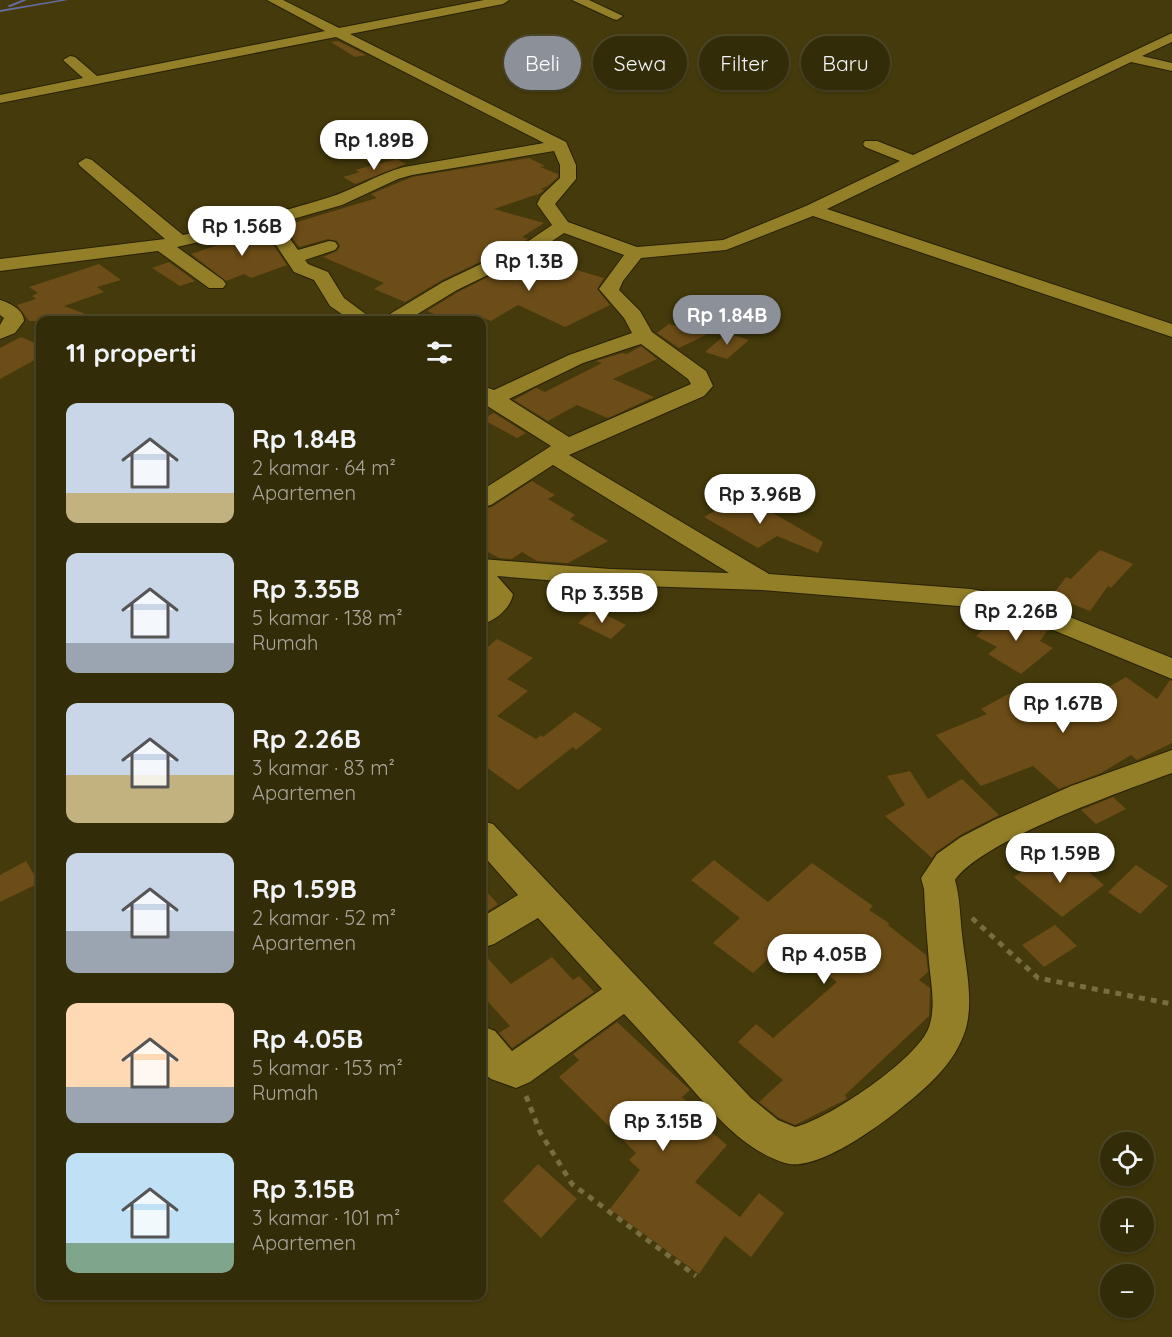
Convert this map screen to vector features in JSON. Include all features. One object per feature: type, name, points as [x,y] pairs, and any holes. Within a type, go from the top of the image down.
[{"type":"street","points":[[273,0],[560,145],[568,165],[568,178],[546,204],[562,226],[635,253],[726,246],[812,210],[1170,40]]},
{"type":"street","points":[[0,99],[503,0]]},
{"type":"street","points":[[578,0],[617,15]]},
{"type":"street","points":[[1131,58],[1172,67]]},
{"type":"street","points":[[70,60],[93,80]]},
{"type":"street","points":[[871,144],[914,161]]},
{"type":"street","points":[[0,265],[170,243],[268,221],[336,201],[392,175],[560,145]]},
{"type":"street","points":[[86,163],[216,284]]},
{"type":"street","points":[[812,210],[1172,331]]},
{"type":"street","points":[[268,221],[301,268],[321,276],[337,302],[358,316]]},
{"type":"street","points":[[400,316],[450,286],[533,246],[562,226]]},
{"type":"street","points":[[293,258],[329,246]]},
{"type":"street","points":[[486,497],[560,451],[696,391],[702,386],[698,376],[644,336],[633,315],[614,298],[609,289],[612,281],[620,275],[635,253]]},
{"type":"street","points":[[0,306],[14,316],[14,321],[8,329],[0,333]]},
{"type":"street","points":[[487,396],[576,359],[644,336]]},
{"type":"street","points":[[487,396],[560,451],[763,582]]},
{"type":"street","points":[[486,567],[610,577],[763,582],[1002,602],[1025,608],[1172,669]]},
{"type":"street","points":[[486,582],[500,594],[499,599],[486,611]]},
{"type":"street","points":[[486,837],[626,992],[757,1130],[793,1146],[808,1143],[844,1126],[878,1105],[931,1057],[947,1033],[951,1009],[941,889],[938,878],[942,869],[958,855],[992,834],[1094,790],[1172,761]]},
{"type":"street","points":[[486,932],[541,899]]},
{"type":"street","points":[[486,1048],[504,1068],[516,1070],[626,992]]},
{"type":"path","points":[[941,889],[1038,978],[1172,1004]]},
{"type":"path","points":[[516,1070],[540,1132],[572,1184],[696,1276]]},
{"type":"building","points":[[338,41],[366,55],[355,57],[331,42]]},
{"type":"building","points":[[529,158],[545,166],[540,167],[558,174],[558,177],[541,189],[544,190],[541,193],[494,209],[544,223],[522,237],[528,239],[442,280],[405,302],[374,289],[384,283],[323,257],[337,251],[340,246],[337,241],[328,239],[299,247],[284,226],[377,198],[371,194],[412,177]]},
{"type":"building","points":[[397,159],[406,164],[355,184],[343,177],[360,172],[355,170]]},
{"type":"building","points":[[256,206],[265,213],[240,219],[231,212]]},
{"type":"building","points":[[263,230],[287,265],[251,278],[244,274],[226,281],[191,254]]},
{"type":"building","points":[[549,246],[570,253],[553,263],[604,278],[597,289],[610,305],[565,327],[518,305],[491,321],[486,319],[486,316],[439,316],[427,311],[458,292]]},
{"type":"building","points":[[169,262],[195,281],[180,286],[152,268]]},
{"type":"building","points":[[99,264],[121,280],[97,287],[104,292],[64,306],[91,316],[36,316],[36,321],[29,321],[17,305],[36,299],[32,296],[38,293],[29,287]]},
{"type":"building","points":[[669,324],[706,335],[679,348],[657,333]]},
{"type":"building","points":[[727,333],[749,340],[727,359],[705,352]]},
{"type":"building","points":[[21,337],[36,343],[36,359],[0,379],[0,348]]},
{"type":"building","points":[[641,346],[657,359],[613,379],[654,397],[608,418],[577,405],[548,421],[514,400],[536,388],[545,392],[602,363],[596,361],[622,353],[627,354]]},
{"type":"building","points":[[494,413],[526,433],[517,438],[486,421],[486,417]]},
{"type":"building","points":[[532,481],[555,495],[548,499],[575,515],[570,519],[608,541],[568,563],[537,561],[522,552],[512,559],[499,558],[486,551],[486,508],[492,507]]},
{"type":"building","points":[[742,495],[823,542],[818,553],[777,536],[758,548],[704,517]]},
{"type":"building","points":[[1100,550],[1133,564],[1111,588],[1108,586],[1090,611],[1052,596],[1066,577],[1071,579]]},
{"type":"building","points":[[594,609],[626,625],[611,639],[578,623]]},
{"type":"building","points":[[1000,615],[1018,618],[1048,630],[1040,641],[1053,648],[1021,674],[988,654],[997,647],[976,636]]},
{"type":"building","points":[[497,639],[533,658],[507,679],[528,691],[497,716],[536,739],[541,735],[543,737],[575,712],[602,729],[576,750],[573,747],[518,790],[486,767],[486,649]]},
{"type":"building","points":[[1126,677],[1157,699],[1170,680],[1172,681],[1172,743],[1137,760],[1131,755],[1101,773],[1059,789],[1033,766],[981,786],[936,735],[987,714],[981,709],[1021,687],[1054,714],[1083,695],[1101,687],[1104,690]]},
{"type":"building","points":[[910,771],[928,799],[962,779],[999,815],[960,835],[936,852],[932,858],[885,816],[905,805],[887,776]]},
{"type":"building","points":[[1113,797],[1126,809],[1096,824],[1081,810]]},
{"type":"building","points":[[1070,856],[1104,885],[1062,917],[1014,877],[1040,859],[1051,868]]},
{"type":"building","points":[[714,860],[768,902],[812,863],[873,906],[869,910],[889,923],[888,925],[926,955],[928,972],[919,980],[930,988],[929,1016],[845,1095],[847,1099],[795,1125],[779,1118],[759,1102],[783,1080],[738,1042],[756,1024],[773,1038],[837,982],[786,942],[753,973],[713,943],[740,918],[691,880]]},
{"type":"building","points":[[26,861],[36,878],[36,884],[0,902],[0,875]]},
{"type":"building","points":[[1136,865],[1168,886],[1140,914],[1108,892]]},
{"type":"building","points":[[486,891],[498,904],[486,912]]},
{"type":"building","points":[[1055,925],[1077,946],[1044,967],[1022,945]]},
{"type":"building","points":[[486,956],[511,984],[552,957],[573,980],[579,976],[594,992],[512,1048],[499,1033],[510,1026],[486,999]]},
{"type":"building","points":[[617,1022],[690,1090],[682,1097],[703,1115],[697,1120],[727,1145],[695,1182],[740,1217],[759,1193],[784,1213],[751,1257],[725,1236],[699,1274],[610,1209],[640,1170],[629,1160],[636,1153],[559,1077],[579,1060],[573,1054]]},
{"type":"building","points":[[538,1164],[577,1199],[541,1238],[503,1201]]},
{"type":"waterway","points":[[9,6],[25,0]]},
{"type":"waterway","points":[[0,11],[66,0]]}]
